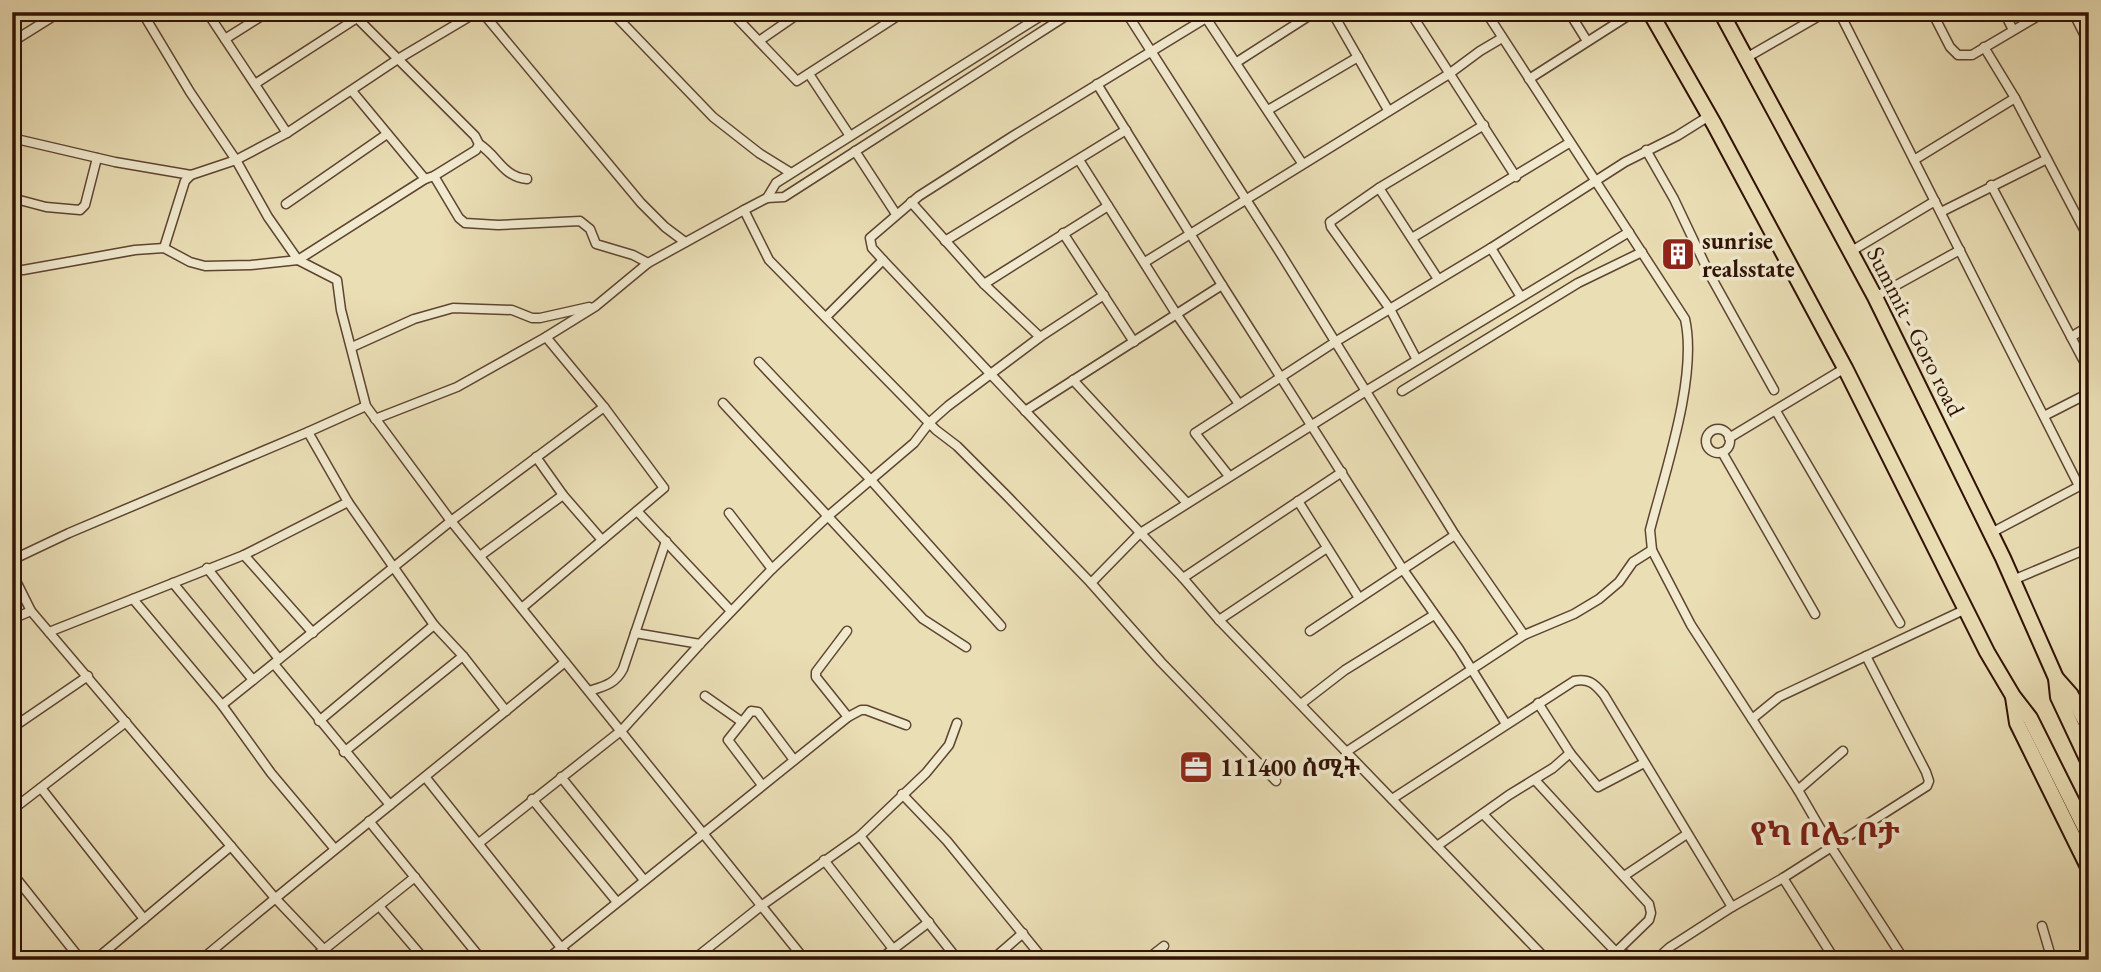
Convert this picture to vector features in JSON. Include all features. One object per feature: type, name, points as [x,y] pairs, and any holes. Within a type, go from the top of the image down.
[{"type":"highway","points":[[1650,12],[1845,368],[1987,652],[2013,696],[2030,718],[2089,836]]},
{"type":"highway","name":"Summit - Goro road","points":[[1721,12],[1875,297],[1991,533],[2056,678]]},
{"type":"highway","points":[[2056,678],[2071,695],[2089,729]]},
{"type":"highway","points":[[2056,678],[2060,705],[2089,763]]},
{"type":"highway","points":[[2013,696],[2017,723],[2089,869]]},
{"type":"street","points":[[12,43],[60,12]]},
{"type":"street","points":[[142,12],[190,92],[236,160],[268,217],[298,260],[337,280],[366,406],[375,419],[451,521],[805,960]]},
{"type":"street","points":[[207,12],[288,133]]},
{"type":"street","points":[[225,39],[268,12]]},
{"type":"street","points":[[164,248],[185,181],[191,175],[236,160],[288,133],[398,59],[479,12],[641,203],[685,242]]},
{"type":"street","points":[[612,12],[713,117],[791,173]]},
{"type":"street","points":[[731,12],[797,81],[904,12]]},
{"type":"street","points":[[759,41],[801,12]]},
{"type":"street","points":[[767,198],[776,183],[791,173],[1047,12]]},
{"type":"street","points":[[375,419],[457,387],[546,337],[596,306],[648,263],[767,198],[784,197],[1072,12]]},
{"type":"street","points":[[1126,12],[1149,52],[1247,200],[1455,535],[1524,635]]},
{"type":"street","points":[[1215,12],[911,202],[870,238],[872,248],[1219,620],[1547,960]]},
{"type":"street","points":[[1237,62],[1315,12]]},
{"type":"street","points":[[1332,12],[1388,110]]},
{"type":"street","points":[[1410,12],[1516,177]]},
{"type":"street","points":[[1486,12],[1685,319],[1689,336],[1688,366],[1680,410],[1650,530],[1651,550],[1691,625],[1798,790],[1901,955],[1901,960]]},
{"type":"street","points":[[1569,12],[1587,41]]},
{"type":"street","points":[[1529,79],[1634,12]]},
{"type":"street","points":[[1746,58],[1826,12]]},
{"type":"street","points":[[1839,12],[2079,486]]},
{"type":"street","points":[[1932,12],[1950,47],[1958,55],[1972,55],[2045,12]]},
{"type":"street","points":[[2004,12],[2013,30]]},
{"type":"street","points":[[2073,12],[2089,44]]},
{"type":"street","points":[[255,83],[354,15],[509,174],[527,179]]},
{"type":"street","points":[[1206,18],[1302,163]]},
{"type":"street","points":[[1145,262],[1449,74],[1502,38]]},
{"type":"street","points":[[1984,47],[2015,98],[2089,239]]},
{"type":"street","points":[[1268,110],[1358,57]]},
{"type":"street","points":[[809,74],[850,136]]},
{"type":"street","points":[[1097,84],[1402,569],[1506,724]]},
{"type":"street","points":[[352,91],[425,179]]},
{"type":"street","points":[[1914,160],[2015,98]]},
{"type":"street","points":[[1229,475],[1195,433],[1335,342],[1646,150],[1677,136],[1709,116]]},
{"type":"street","points":[[1417,360],[1390,309],[1330,222],[1379,188],[1484,125]]},
{"type":"street","points":[[946,241],[1126,130]]},
{"type":"street","points":[[286,204],[387,134]]},
{"type":"street","points":[[12,138],[97,158],[191,175]]},
{"type":"street","points":[[1412,238],[1569,143]]},
{"type":"street","points":[[12,269],[23,270],[135,250],[164,248],[190,262],[205,266],[298,260],[425,179],[476,150],[479,144]]},
{"type":"street","points":[[1646,150],[1674,199],[1710,275],[1774,390]]},
{"type":"street","points":[[855,151],[896,214]]},
{"type":"street","points":[[12,198],[46,207],[80,210],[85,205],[97,158]]},
{"type":"street","points":[[1941,212],[2048,159]]},
{"type":"street","points":[[1079,160],[1177,315],[1239,404]]},
{"type":"street","points":[[434,176],[459,218],[465,223],[498,225],[580,221],[590,229],[596,243],[648,263]]},
{"type":"street","points":[[1991,185],[2089,371]]},
{"type":"street","points":[[1379,188],[1438,279]]},
{"type":"street","points":[[1850,252],[1935,201]]},
{"type":"street","points":[[911,202],[984,284],[1040,337]]},
{"type":"street","points":[[984,284],[1108,206]]},
{"type":"street","points":[[744,210],[769,260],[1007,496],[1276,781]]},
{"type":"street","points":[[1091,583],[1139,534],[1229,475],[1629,232]]},
{"type":"street","points":[[1063,233],[1134,342]]},
{"type":"street","points":[[1491,248],[1521,297]]},
{"type":"street","points":[[1875,297],[1961,250]]},
{"type":"street","points":[[1402,391],[1577,284],[1642,252]]},
{"type":"street","points":[[826,317],[883,260]]},
{"type":"street","points":[[1025,411],[1222,285]]},
{"type":"street","points":[[479,843],[622,730],[699,644],[772,569],[827,517],[914,443],[930,422],[1040,337],[1104,295]]},
{"type":"street","points":[[352,347],[414,319],[453,308],[512,310],[531,318],[540,318],[596,306]]},
{"type":"street","points":[[2071,337],[2089,326]]},
{"type":"street","points":[[523,607],[664,488],[604,407],[546,337]]},
{"type":"street","points":[[759,362],[1001,626]]},
{"type":"street","points":[[1729,438],[1845,368]]},
{"type":"street","points":[[1073,380],[1187,503]]},
{"type":"street","points":[[2044,416],[2089,393]]},
{"type":"street","points":[[723,403],[923,619],[966,647]]},
{"type":"street","points":[[12,560],[366,406]]},
{"type":"street","points":[[222,705],[451,521],[604,407]]},
{"type":"street","points":[[1776,411],[1900,623]]},
{"type":"street","points":[[1720,429],[1729,438],[1729,444],[1722,452],[1709,450],[1706,438],[1709,433],[1720,429]]},
{"type":"street","points":[[308,432],[348,502],[393,569],[434,625],[463,656],[506,711]]},
{"type":"street","points":[[1722,452],[1815,614]]},
{"type":"street","points":[[536,457],[563,495],[602,540]]},
{"type":"street","points":[[1183,579],[1342,472]]},
{"type":"street","points":[[1991,533],[2089,481]]},
{"type":"street","points":[[480,556],[563,495]]},
{"type":"street","points":[[1298,501],[1359,598]]},
{"type":"street","points":[[49,632],[244,555],[348,502]]},
{"type":"street","points":[[637,511],[731,611]]},
{"type":"street","points":[[729,513],[772,569]]},
{"type":"street","points":[[1310,631],[1455,535]]},
{"type":"street","points":[[589,691],[617,680],[623,669],[666,541]]},
{"type":"street","points":[[1219,620],[1327,548]]},
{"type":"street","points":[[2013,580],[2089,548]]},
{"type":"street","points":[[1346,752],[1524,635],[1574,614],[1600,599],[1619,582],[1633,562],[1651,550]]},
{"type":"street","points":[[244,555],[313,632]]},
{"type":"street","points":[[207,568],[319,721],[390,805]]},
{"type":"street","points":[[12,573],[30,611],[275,898],[334,960]]},
{"type":"street","points":[[173,583],[253,680]]},
{"type":"street","points":[[133,599],[222,705],[271,773],[334,848]]},
{"type":"street","points":[[1752,719],[1779,697],[1966,609]]},
{"type":"street","points":[[12,619],[30,611]]},
{"type":"street","points":[[1301,704],[1345,670],[1434,615]]},
{"type":"street","points":[[319,721],[434,625]]},
{"type":"street","points":[[847,631],[816,672],[816,677],[848,717]]},
{"type":"street","points":[[635,633],[699,644]]},
{"type":"street","points":[[344,752],[463,656]]},
{"type":"street","points":[[1483,814],[1616,952],[1635,957],[1661,958],[1670,947],[1927,786],[1929,781],[1866,656]]},
{"type":"street","points":[[201,960],[334,848],[426,778],[565,662]]},
{"type":"street","points":[[12,728],[88,676]]},
{"type":"street","points":[[1392,799],[1538,703],[1574,681],[1585,679],[1596,685],[1604,695],[1732,907]]},
{"type":"street","points":[[705,696],[742,722]]},
{"type":"street","points":[[1538,703],[1570,753],[1598,787],[1644,762]]},
{"type":"street","points":[[546,960],[848,717],[861,709],[906,725]]},
{"type":"street","points":[[762,785],[728,740],[751,711],[758,712],[794,760]]},
{"type":"street","points":[[12,810],[125,722]]},
{"type":"street","points":[[693,960],[761,906],[860,836],[926,773],[949,745],[957,723]]},
{"type":"street","points":[[1798,790],[1843,751]]},
{"type":"street","points":[[1437,846],[1570,753]]},
{"type":"street","points":[[561,777],[644,880]]},
{"type":"street","points":[[426,778],[571,960]]},
{"type":"street","points":[[1535,780],[1648,904],[1651,913],[1649,920],[1616,952],[1596,960]]},
{"type":"street","points":[[41,788],[144,919]]},
{"type":"street","points":[[902,794],[947,841],[1044,960]]},
{"type":"street","points":[[533,799],[617,902]]},
{"type":"street","points":[[369,821],[482,960]]},
{"type":"street","points":[[1624,876],[1687,834]]},
{"type":"street","points":[[860,836],[958,960]]},
{"type":"street","points":[[95,960],[231,846]]},
{"type":"street","points":[[824,860],[893,949]]},
{"type":"street","points":[[12,873],[81,960]]},
{"type":"street","points":[[311,960],[415,877]]},
{"type":"street","points":[[1783,878],[1832,956],[1817,960]]},
{"type":"street","points":[[379,906],[425,960]]},
{"type":"street","points":[[879,960],[929,922]]},
{"type":"street","points":[[2042,926],[2052,960]]},
{"type":"street","points":[[992,960],[1023,933]]},
{"type":"street","points":[[1146,960],[1164,946]]},
{"type":"place","name":"sunrise realsstate","points":[[1678,254]]},
{"type":"place","name":"111400 ሰሚት","points":[[1196,767]]},
{"type":"district","name":"የካ ቦሌ ቦታ","points":[[1825,834]]}]
